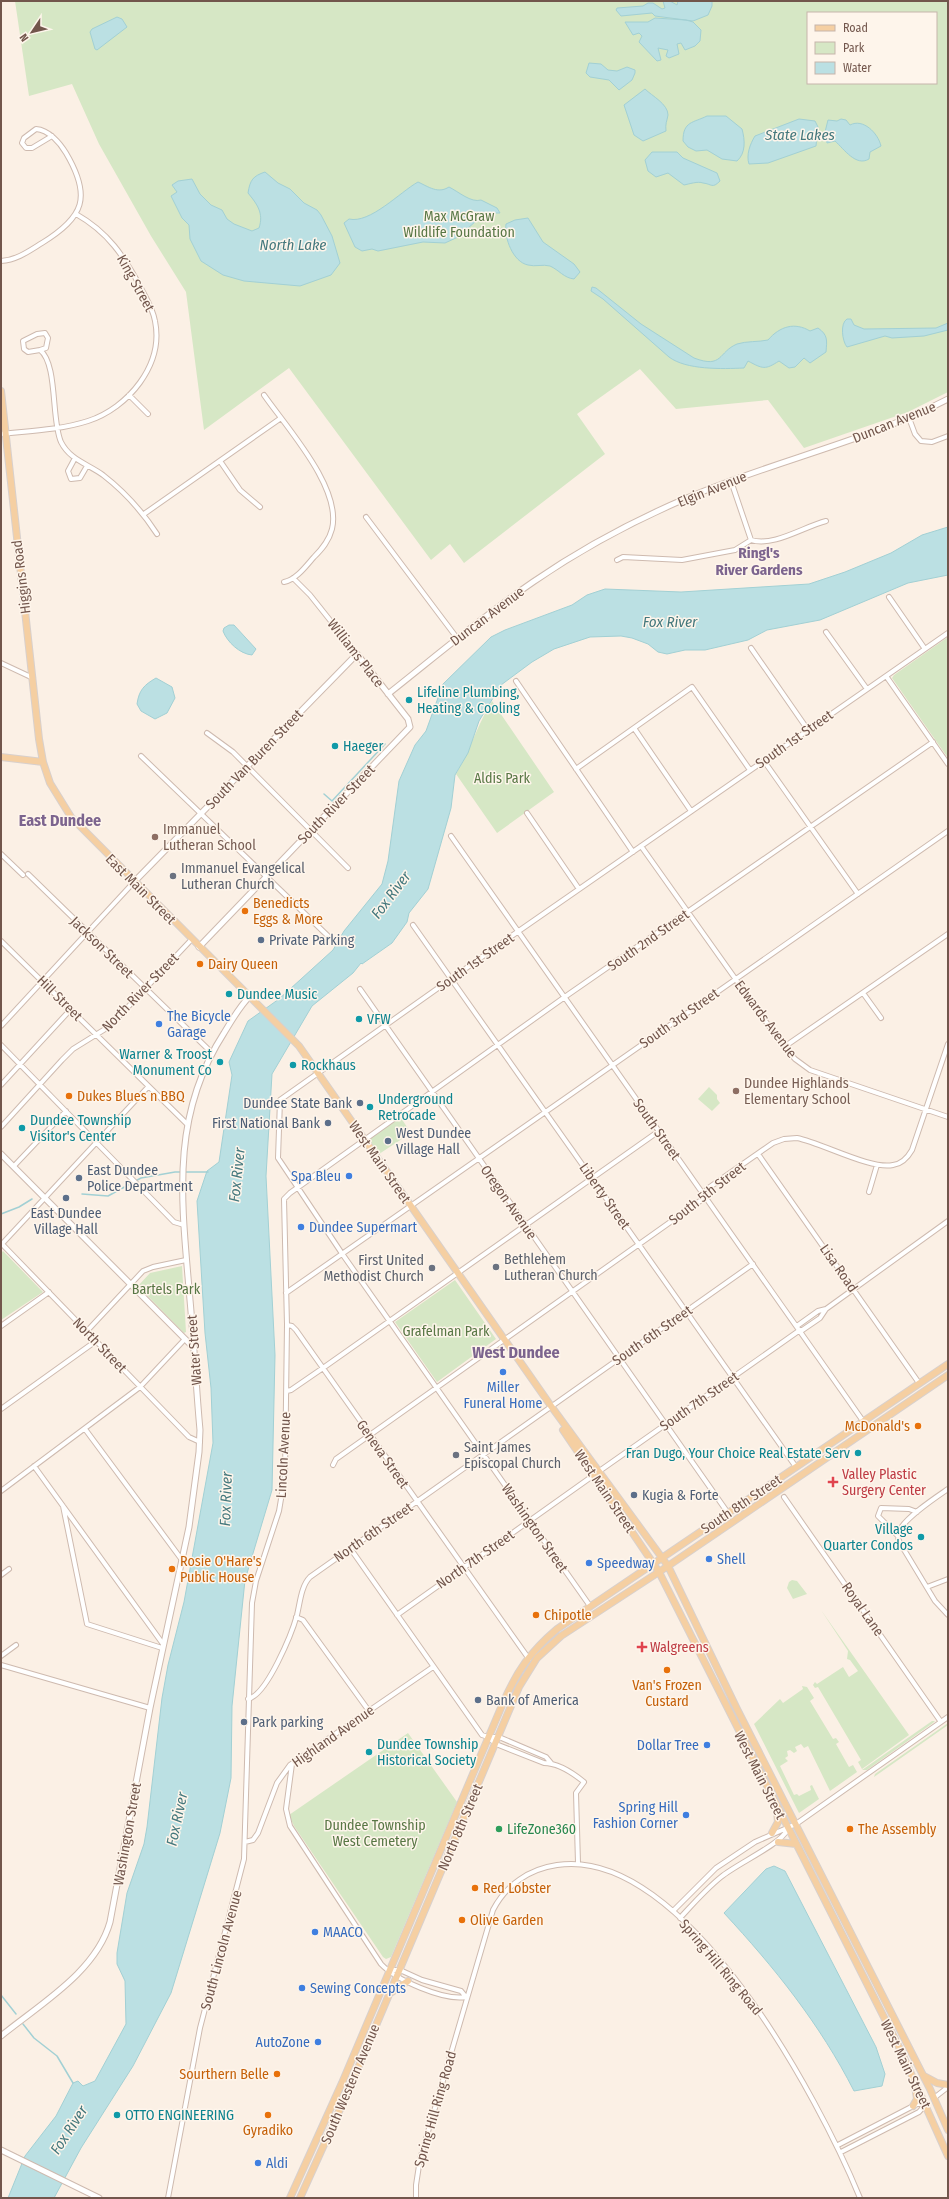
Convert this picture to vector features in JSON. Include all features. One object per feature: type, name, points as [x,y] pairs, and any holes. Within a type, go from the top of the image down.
[{"type":"main road","name":"Higgins Road","points":[[1,391],[3,434],[43,762]]},
{"type":"main road","points":[[1,757],[43,762]]},
{"type":"main road","name":"East Main Street","points":[[43,762],[54,790],[71,817],[134,882],[257,1003]]},
{"type":"main road","name":"West Main Street","points":[[257,1003],[297,1044],[317,1072],[550,1406],[659,1572],[915,2080],[948,2156]]},
{"type":"main road","name":"South 8th Street","points":[[653,1563],[948,1364]]},
{"type":"main road","name":"South 8th Street","points":[[668,1566],[948,1375]]},
{"type":"main road","name":"West Main Street","points":[[596,1474],[668,1566],[934,2098]]},
{"type":"main road","name":"North 8th Street","points":[[390,1970],[512,1682],[527,1657],[557,1629],[653,1563]]},
{"type":"main road","name":"North 8th Street","points":[[400,1970],[519,1687],[532,1664],[546,1648],[561,1636],[668,1566]]},
{"type":"main road","points":[[772,1834],[778,1822],[777,1808]]},
{"type":"main road","points":[[452,1824],[460,1828]]},
{"type":"main road","points":[[778,1842],[796,1844]]},
{"type":"main road","name":"South Western Avenue","points":[[290,2198],[390,1970]]},
{"type":"main road","name":"South Western Avenue","points":[[300,2198],[400,1970]]},
{"type":"main road","points":[[389,1994],[396,1987],[408,1981]]},
{"type":"main road","points":[[923,2076],[937,2083],[948,2086]]},
{"type":"main road","points":[[913,2106],[917,2099],[915,2080]]},
{"type":"main road","points":[[926,2104],[934,2098],[948,2130]]},
{"type":"street","points":[[1,262],[23,255],[58,233],[76,214],[81,197],[79,181],[65,151],[52,136],[36,129],[24,138],[22,143],[26,148],[32,148],[52,136]]},
{"type":"street","name":"King Street","points":[[3,434],[86,422],[98,417],[129,395],[142,378],[153,353],[156,334],[154,314],[132,271],[109,239],[94,225],[76,214]]},
{"type":"street","points":[[44,333],[49,342],[46,348],[40,350],[28,352],[24,349],[23,341],[37,334],[44,333]]},
{"type":"street","points":[[40,350],[46,358],[50,370],[57,427],[64,446],[75,458],[106,477],[144,514],[157,534]]},
{"type":"street","points":[[129,395],[148,414]]},
{"type":"street","points":[[264,395],[318,470],[326,488],[333,516],[330,536],[322,549],[293,578],[284,582]]},
{"type":"street","name":"Duncan Avenue","points":[[839,443],[909,418],[948,399]]},
{"type":"street","points":[[144,514],[281,418]]},
{"type":"street","points":[[909,418],[921,440],[932,442],[948,436]]},
{"type":"street","name":"Elgin Avenue","points":[[590,546],[658,511],[731,480],[839,443]]},
{"type":"street","points":[[75,458],[68,471],[71,479],[78,479],[87,466]]},
{"type":"street","points":[[220,461],[240,490],[260,507]]},
{"type":"street","points":[[731,480],[751,540]]},
{"type":"street","points":[[366,517],[457,638]]},
{"type":"street","points":[[617,560],[623,557],[688,559],[738,549],[751,540],[772,542],[826,521]]},
{"type":"street","name":"Duncan Avenue","points":[[388,694],[457,638],[533,582],[590,546]]},
{"type":"street","name":"Williams Place","points":[[293,578],[310,595],[409,720],[410,725],[407,730]]},
{"type":"street","points":[[889,597],[925,649]]},
{"type":"street","points":[[826,632],[867,689]]},
{"type":"street","name":"South 1st Street","points":[[277,1153],[280,1100],[317,1072],[451,978],[948,633]]},
{"type":"street","points":[[751,648],[808,730]]},
{"type":"street","name":"South Van Buren Street","points":[[134,882],[357,654]]},
{"type":"street","points":[[1,663],[33,678]]},
{"type":"street","points":[[886,676],[948,764]]},
{"type":"street","points":[[516,681],[633,852]]},
{"type":"street","points":[[576,769],[692,687],[750,770]]},
{"type":"street","points":[[634,728],[691,811]]},
{"type":"street","name":"South River Street","points":[[199,946],[407,730]]},
{"type":"street","points":[[207,733],[226,746],[312,830],[348,868]]},
{"type":"street","name":"South 2nd Street","points":[[282,1206],[286,1196],[364,1140],[564,998],[933,742]]},
{"type":"street","points":[[141,756],[328,936]]},
{"type":"street","points":[[764,761],[858,894]]},
{"type":"street","points":[[526,814],[579,889]]},
{"type":"street","name":"South 3rd Street","points":[[286,1293],[948,831]]},
{"type":"street","name":"South Street","points":[[451,836],[864,1422]]},
{"type":"street","name":"Edwards Avenue","points":[[641,846],[784,1047],[795,1059],[810,1070],[948,1117]]},
{"type":"street","points":[[1,854],[23,876]]},
{"type":"street","name":"Jackson Street","points":[[28,874],[211,1052]]},
{"type":"street","points":[[1,1026],[134,882]]},
{"type":"street","name":"Liberty Street","points":[[413,925],[546,1111],[796,1467]]},
{"type":"street","points":[[784,1047],[948,934]]},
{"type":"street","name":"North River Street","points":[[1,1127],[71,1051],[97,1035],[114,1022],[192,939]]},
{"type":"street","name":"Hill Street","points":[[1,941],[187,1124]]},
{"type":"street","name":"Oregon Avenue","points":[[360,989],[728,1513]]},
{"type":"street","points":[[863,993],[881,1018]]},
{"type":"street","name":"Water Street","points":[[158,1668],[192,1507],[200,1442],[194,1348],[186,1260],[182,1177],[187,1124],[197,1086],[211,1052],[238,1010],[250,996]]},
{"type":"street","points":[[1,1085],[71,1010]]},
{"type":"street","name":"South 5th Street","points":[[333,1465],[336,1459],[700,1201],[707,1189],[777,1141],[797,1138],[877,1165],[895,1165],[908,1156],[948,1044]]},
{"type":"street","points":[[1,1045],[176,1223],[184,1225]]},
{"type":"street","points":[[1,1244],[148,1087]]},
{"type":"street","points":[[14,1166],[66,1111]]},
{"type":"street","points":[[287,1391],[291,1390],[323,1368],[659,1131]]},
{"type":"street","name":"Washington Street","points":[[277,1153],[297,1188],[342,1255],[590,1606]]},
{"type":"street","points":[[1,1154],[194,1348]]},
{"type":"street","name":"Lisa Road","points":[[758,1154],[919,1383]]},
{"type":"street","points":[[869,1192],[877,1165]]},
{"type":"street","name":"Lincoln Avenue","points":[[248,1699],[249,1636],[253,1593],[276,1520],[284,1485],[287,1391],[287,1325],[282,1206]]},
{"type":"street","name":"South 7th Street","points":[[596,1474],[799,1329],[818,1311],[826,1309],[854,1290],[948,1221]]},
{"type":"street","name":"North Street","points":[[1,1244],[189,1437],[200,1442]]},
{"type":"street","points":[[87,1331],[147,1269],[186,1260]]},
{"type":"street","name":"South 6th Street","points":[[550,1406],[753,1264]]},
{"type":"street","points":[[1,1326],[48,1292]]},
{"type":"street","name":"Geneva Street","points":[[287,1325],[295,1329],[532,1664]]},
{"type":"street","points":[[1,1491],[140,1387],[185,1340]]},
{"type":"street","points":[[1,1409],[96,1341]]},
{"type":"street","name":"North 6th Street","points":[[248,1699],[256,1695],[274,1671],[296,1617],[307,1580],[550,1406]]},
{"type":"street","points":[[85,1429],[182,1560]]},
{"type":"street","points":[[34,1466],[163,1646]]},
{"type":"street","name":"North 7th Street","points":[[397,1614],[596,1474]]},
{"type":"street","points":[[898,1536],[902,1527],[918,1512],[948,1489]]},
{"type":"street","name":"Royal Lane","points":[[784,1496],[941,1722]]},
{"type":"street","points":[[62,1505],[86,1623],[91,1626],[163,1646]]},
{"type":"street","points":[[918,1512],[909,1509],[881,1508],[878,1516],[880,1520],[898,1536],[900,1543],[927,1587],[946,1614]]},
{"type":"street","points":[[350,1548],[483,1736],[499,1737],[546,1757],[550,1763]]},
{"type":"street","points":[[1,1575],[10,1568]]},
{"type":"street","points":[[927,1587],[948,1579]]},
{"type":"street","points":[[946,1614],[948,1608]]},
{"type":"street","points":[[296,1617],[303,1620],[368,1711]]},
{"type":"street","points":[[1,1656],[16,1645]]},
{"type":"street","points":[[1,1665],[150,1708]]},
{"type":"street","name":"Highland Avenue","points":[[245,1842],[253,1840],[258,1834],[279,1780],[292,1764],[433,1667]]},
{"type":"street","name":"Washington Street","points":[[1,2036],[85,1967],[95,1956],[110,1925],[158,1668]]},
{"type":"street","name":"South Lincoln Avenue","points":[[168,2198],[198,2036],[241,1874],[245,1842],[248,1699]]},
{"type":"street","points":[[673,1911],[716,1868],[742,1850],[772,1834],[788,1829],[796,1824],[948,1717]]},
{"type":"street","points":[[488,1737],[496,1744],[544,1763],[550,1763],[575,1775],[584,1782],[576,1793],[578,1863]]},
{"type":"street","points":[[292,1764],[286,1809],[290,1826],[381,1964],[397,1977],[458,1998],[466,1997]]},
{"type":"street","points":[[680,1918],[721,1877],[754,1854],[778,1842],[788,1829]]},
{"type":"street","name":"Spring Hill Ring Road","points":[[416,2198],[416,2179],[420,2159],[491,1914],[505,1892],[520,1879],[536,1870],[554,1865],[578,1863],[598,1866],[624,1877],[650,1892],[673,1911],[721,1962],[766,2022],[802,2077],[838,2145],[860,2198]]},
{"type":"street","points":[[390,1970],[400,1970],[422,1980],[461,1991],[466,1997]]},
{"type":"street","points":[[934,2098],[948,2086]]},
{"type":"street","points":[[838,2145],[913,2106],[926,2104]]},
{"type":"street","points":[[841,2152],[920,2112],[926,2104]]},
{"type":"street","points":[[1,2150],[99,2198]]},
{"type":"green space","name":"Max McGraw Wildlife Foundation","points":[[15,1],[948,1],[948,392],[908,412],[804,448],[768,400],[676,409],[640,369],[577,414],[605,454],[464,563],[450,544],[431,560],[289,368],[204,430],[186,292],[151,236],[99,144],[72,84],[29,96]]},
{"type":"green space","points":[[948,637],[948,758],[892,678],[894,675]]},
{"type":"green space","name":"Aldis Park","points":[[492,701],[554,792],[497,833],[456,774]]},
{"type":"green space","points":[[709,1087],[717,1095],[717,1099],[720,1103],[712,1111],[698,1099]]},
{"type":"green space","points":[[399,1115],[411,1133],[376,1156],[365,1140]]},
{"type":"green space","points":[[3,1251],[43,1292],[1,1320],[1,1253]]},
{"type":"green space","name":"Bartels Park","points":[[182,1266],[186,1332],[184,1333],[138,1286],[150,1273]]},
{"type":"green space","name":"Grafelman Park","points":[[455,1280],[496,1339],[437,1382],[395,1322]]},
{"type":"green space","points":[[792,1580],[797,1581],[807,1594],[793,1599],[787,1588],[789,1582]]},
{"type":"green space","points":[[821,1610],[909,1735],[862,1769],[858,1762],[861,1760],[818,1687],[815,1688],[813,1685],[815,1682],[817,1684],[843,1667],[849,1677],[858,1671],[850,1660],[847,1659],[848,1651]]},
{"type":"green space","points":[[802,1686],[807,1687],[814,1698],[810,1701],[833,1739],[836,1738],[839,1742],[836,1744],[849,1767],[853,1765],[857,1772],[830,1791],[808,1746],[804,1748],[801,1744],[795,1747],[797,1751],[794,1753],[790,1750],[787,1751],[788,1756],[785,1758],[788,1761],[780,1766],[794,1795],[797,1794],[799,1796],[811,1790],[810,1786],[812,1785],[819,1799],[799,1813],[754,1724],[780,1699],[783,1703],[803,1689]]},
{"type":"green space","points":[[932,1721],[935,1721],[867,1770],[862,1770]]},
{"type":"green space","points":[[948,1723],[948,1725],[874,1777],[875,1774]]},
{"type":"green space","name":"Dundee Township West Cemetery","points":[[408,1733],[457,1802],[391,1957],[386,1959],[383,1957],[294,1826],[289,1815]]},
{"type":"water","points":[[663,1],[670,1],[677,5],[678,1],[712,1],[712,6],[708,15],[693,21],[655,16],[652,13],[621,16],[616,10],[617,8],[643,6],[648,3],[653,3],[662,9],[665,8]]},
{"type":"water","points":[[117,17],[122,19],[127,27],[97,50],[95,49],[90,32],[92,29]]},
{"type":"water","points":[[655,18],[686,20],[693,22],[701,30],[700,41],[695,46],[685,50],[681,43],[677,44],[679,54],[669,58],[666,56],[668,50],[658,48],[661,60],[657,61],[639,42],[642,36],[639,33],[633,35],[625,22],[648,22]]},
{"type":"water","points":[[589,63],[601,64],[608,70],[617,71],[627,67],[635,70],[635,73],[632,80],[619,90],[609,80],[590,77],[586,73]]},
{"type":"water","points":[[645,89],[663,104],[668,115],[666,131],[643,141],[634,135],[624,105]]},
{"type":"water","name":"State Lakes","points":[[707,116],[726,116],[742,129],[744,146],[742,154],[737,161],[722,159],[707,150],[696,151],[688,147],[683,141],[683,134],[687,126]]},
{"type":"water","name":"State Lakes","points":[[799,119],[815,121],[818,127],[816,146],[768,163],[749,164],[749,150],[755,136]]},
{"type":"water","name":"State Lakes","points":[[841,119],[846,120],[850,125],[855,123],[865,125],[877,136],[881,146],[870,152],[869,159],[859,161],[850,156],[835,141],[827,143],[825,132],[828,120],[837,121]]},
{"type":"water","points":[[652,152],[677,152],[683,158],[717,173],[720,181],[713,185],[699,182],[684,185],[668,173],[656,177],[648,171],[645,160]]},
{"type":"water","name":"North Lake","points":[[265,172],[278,183],[290,189],[304,203],[317,210],[321,215],[332,236],[340,263],[331,275],[300,286],[244,281],[223,275],[201,261],[190,239],[189,225],[182,218],[171,196],[177,192],[172,185],[178,181],[192,179],[200,194],[211,205],[222,210],[227,219],[234,224],[252,231],[259,228],[261,218],[257,205],[248,193],[253,179]]},
{"type":"water","points":[[418,182],[437,190],[449,187],[469,199],[477,201],[481,200],[497,208],[500,213],[485,213],[458,237],[445,243],[423,242],[378,251],[372,249],[362,251],[355,247],[344,223],[349,219],[366,217],[385,206]]},
{"type":"water","points":[[528,218],[543,242],[574,264],[580,272],[574,279],[567,277],[550,266],[531,266],[523,263],[514,254],[506,236],[506,224],[515,220]]},
{"type":"water","points":[[592,287],[596,288],[641,324],[694,358],[703,361],[715,361],[731,347],[737,344],[768,340],[778,331],[793,326],[810,331],[818,328],[824,333],[826,338],[826,352],[810,363],[804,358],[795,367],[789,368],[779,361],[767,367],[761,367],[748,361],[744,368],[725,369],[705,368],[685,364],[669,357],[603,299],[591,291]]},
{"type":"water","points":[[847,319],[851,319],[854,325],[864,329],[936,328],[948,323],[948,330],[924,336],[892,338],[885,336],[847,347],[842,332],[843,324]]},
{"type":"water","name":"Fox River","points":[[948,527],[948,575],[908,583],[820,620],[767,630],[748,640],[705,650],[685,650],[667,654],[658,652],[648,644],[632,638],[621,636],[590,637],[554,649],[532,662],[501,685],[479,721],[468,753],[455,775],[451,808],[428,889],[409,913],[407,922],[392,943],[362,964],[361,963],[353,973],[312,1006],[272,1074],[266,1176],[275,1355],[272,1490],[245,1580],[232,1706],[231,1778],[220,1833],[171,1993],[133,2066],[81,2148],[54,2198],[8,2198],[25,2156],[56,2116],[73,2083],[78,2081],[83,2086],[95,2081],[126,2024],[125,1981],[117,1964],[117,1953],[127,1893],[144,1844],[162,1698],[168,1665],[184,1602],[213,1443],[211,1388],[205,1333],[197,1201],[207,1171],[219,1162],[232,1075],[229,1062],[248,1021],[279,999],[333,950],[344,931],[382,884],[388,861],[399,781],[415,745],[426,731],[443,684],[491,637],[505,630],[572,605],[587,595],[605,589],[681,592],[809,584],[845,572],[891,553],[922,535]]},
{"type":"water","points":[[229,625],[234,625],[256,649],[252,655],[234,647],[223,631],[224,628]]},
{"type":"water","points":[[156,678],[172,687],[175,698],[167,713],[155,719],[141,711],[137,704],[139,695],[143,688]]},
{"type":"water","points":[[774,1866],[785,1871],[876,2047],[885,2074],[882,2086],[854,2091],[841,2066],[795,1997],[761,1954],[724,1913],[766,1869]]},
{"type":"waterway","points":[[324,794],[332,801],[385,744]]},
{"type":"waterway","points":[[82,1194],[108,1196],[141,1178],[175,1172],[208,1172]]},
{"type":"waterway","points":[[1,1214],[19,1207],[32,1199]]},
{"type":"waterway","points":[[1,1995],[16,2014]]},
{"type":"waterway","points":[[23,2024],[34,2038],[57,2056],[73,2083]]},
{"type":"place","name":"Lifeline Plumbing, Heating & Cooling","points":[[409,700]]},
{"type":"place","name":"Haeger","points":[[335,746]]},
{"type":"place","name":"Immanuel Lutheran School","points":[[155,837]]},
{"type":"place","name":"Immanuel Evangelical Lutheran Church","points":[[173,876]]},
{"type":"place","name":"Benedicts Eggs & More","points":[[245,911]]},
{"type":"place","name":"Private Parking","points":[[261,940]]},
{"type":"place","name":"Dairy Queen","points":[[200,964]]},
{"type":"place","name":"Dundee Music","points":[[229,994]]},
{"type":"place","name":"VFW","points":[[359,1019]]},
{"type":"place","name":"The Bicycle Garage","points":[[159,1024]]},
{"type":"place","name":"Warner & Troost Monument Co","points":[[220,1062]]},
{"type":"place","name":"Rockhaus","points":[[293,1065]]},
{"type":"place","name":"Dundee Highlands Elementary School","points":[[736,1091]]},
{"type":"place","name":"Dukes Blues n BBQ","points":[[69,1096]]},
{"type":"place","name":"Dundee State Bank","points":[[360,1103]]},
{"type":"place","name":"Underground Retrocade","points":[[370,1107]]},
{"type":"place","name":"First National Bank","points":[[328,1123]]},
{"type":"place","name":"Dundee Township Visitor's Center","points":[[22,1128]]},
{"type":"place","name":"West Dundee Village Hall","points":[[388,1141]]},
{"type":"place","name":"Spa Bleu","points":[[349,1176]]},
{"type":"place","name":"East Dundee Police Department","points":[[79,1178]]},
{"type":"place","name":"East Dundee Village Hall","points":[[66,1198]]},
{"type":"place","name":"Dundee Supermart","points":[[301,1227]]},
{"type":"place","name":"Bethlehem Lutheran Church","points":[[496,1267]]},
{"type":"place","name":"First United Methodist Church","points":[[432,1268]]},
{"type":"place","name":"Miller Funeral Home","points":[[503,1372]]},
{"type":"place","name":"McDonald's","points":[[918,1426]]},
{"type":"place","name":"Fran Dugo, Your Choice Real Estate Serv","points":[[858,1453]]},
{"type":"place","name":"Saint James Episcopal Church","points":[[456,1455]]},
{"type":"place","name":"Valley Plastic Surgery Center","points":[[833,1482]]},
{"type":"place","name":"Kugia & Forte","points":[[634,1495]]},
{"type":"place","name":"Village Quarter Condos","points":[[921,1537]]},
{"type":"place","name":"Shell","points":[[709,1559]]},
{"type":"place","name":"Speedway","points":[[589,1563]]},
{"type":"place","name":"Rosie O'Hare's Public House","points":[[172,1569]]},
{"type":"place","name":"Chipotle","points":[[536,1615]]},
{"type":"place","name":"Walgreens","points":[[642,1647]]},
{"type":"place","name":"Van's Frozen Custard","points":[[667,1670]]},
{"type":"place","name":"Bank of America","points":[[478,1700]]},
{"type":"place","name":"Park parking","points":[[244,1722]]},
{"type":"place","name":"Dollar Tree","points":[[707,1745]]},
{"type":"place","name":"Dundee Township Historical Society","points":[[369,1752]]},
{"type":"place","name":"Spring Hill Fashion Corner","points":[[686,1815]]},
{"type":"place","name":"LifeZone360","points":[[499,1829]]},
{"type":"place","name":"The Assembly","points":[[850,1829]]},
{"type":"place","name":"Red Lobster","points":[[475,1888]]},
{"type":"place","name":"Olive Garden","points":[[462,1920]]},
{"type":"place","name":"MAACO","points":[[315,1932]]},
{"type":"place","name":"Sewing Concepts","points":[[302,1988]]},
{"type":"place","name":"AutoZone","points":[[318,2042]]},
{"type":"place","name":"Sourthern Belle","points":[[277,2074]]},
{"type":"place","name":"OTTO ENGINEERING","points":[[117,2115]]},
{"type":"place","name":"Gyradiko","points":[[268,2115]]},
{"type":"place","name":"Aldi","points":[[258,2163]]},
{"type":"district","name":"Ringl's River Gardens","points":[[759,562]]},
{"type":"district","name":"East Dundee","points":[[60,820]]},
{"type":"district","name":"West Dundee","points":[[516,1352]]}]
